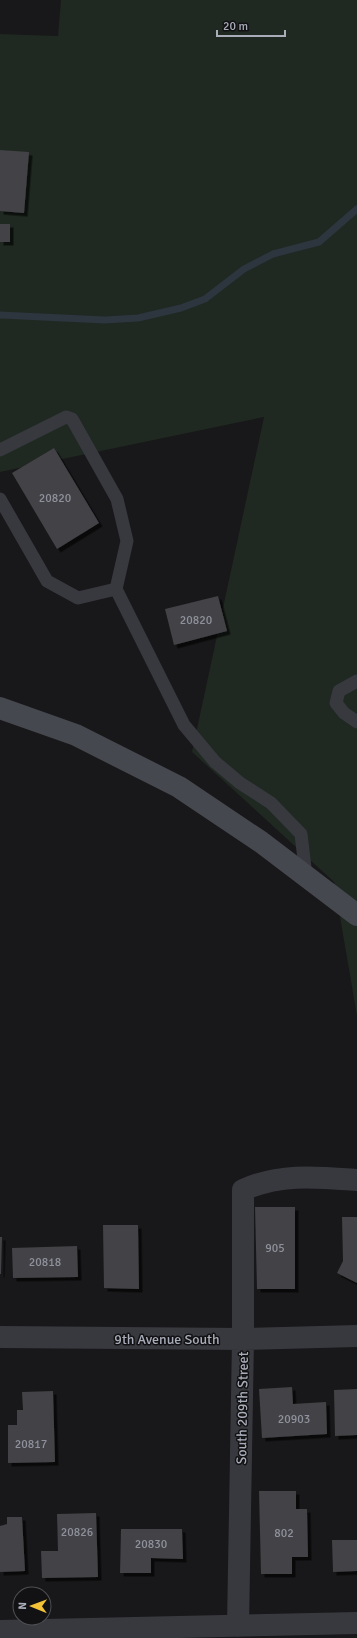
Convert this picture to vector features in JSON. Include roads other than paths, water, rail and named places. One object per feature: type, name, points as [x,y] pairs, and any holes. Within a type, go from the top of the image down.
[{"type":"main road","points":[[0,708],[76,735],[178,787],[261,842],[357,915]]},
{"type":"street","name":"South 209th Street","points":[[238,1626],[244,1339],[243,1190],[260,1182],[285,1177],[357,1180]]},
{"type":"street","name":"9th Avenue South","points":[[0,1337],[244,1339],[357,1336]]},
{"type":"street","points":[[0,1631],[357,1623]]},
{"type":"lane","points":[[0,450],[66,417],[72,419],[117,499],[127,541],[116,589],[184,725],[215,762],[240,783],[271,803],[301,834],[306,876]]},
{"type":"lane","points":[[0,499],[47,581],[78,598],[116,589]]},
{"type":"lane","points":[[357,681],[339,691],[336,704],[344,713],[357,722]]},
{"type":"waterway","points":[[0,315],[105,320],[138,318],[181,308],[205,299],[244,269],[273,254],[319,242],[357,209]]}]
